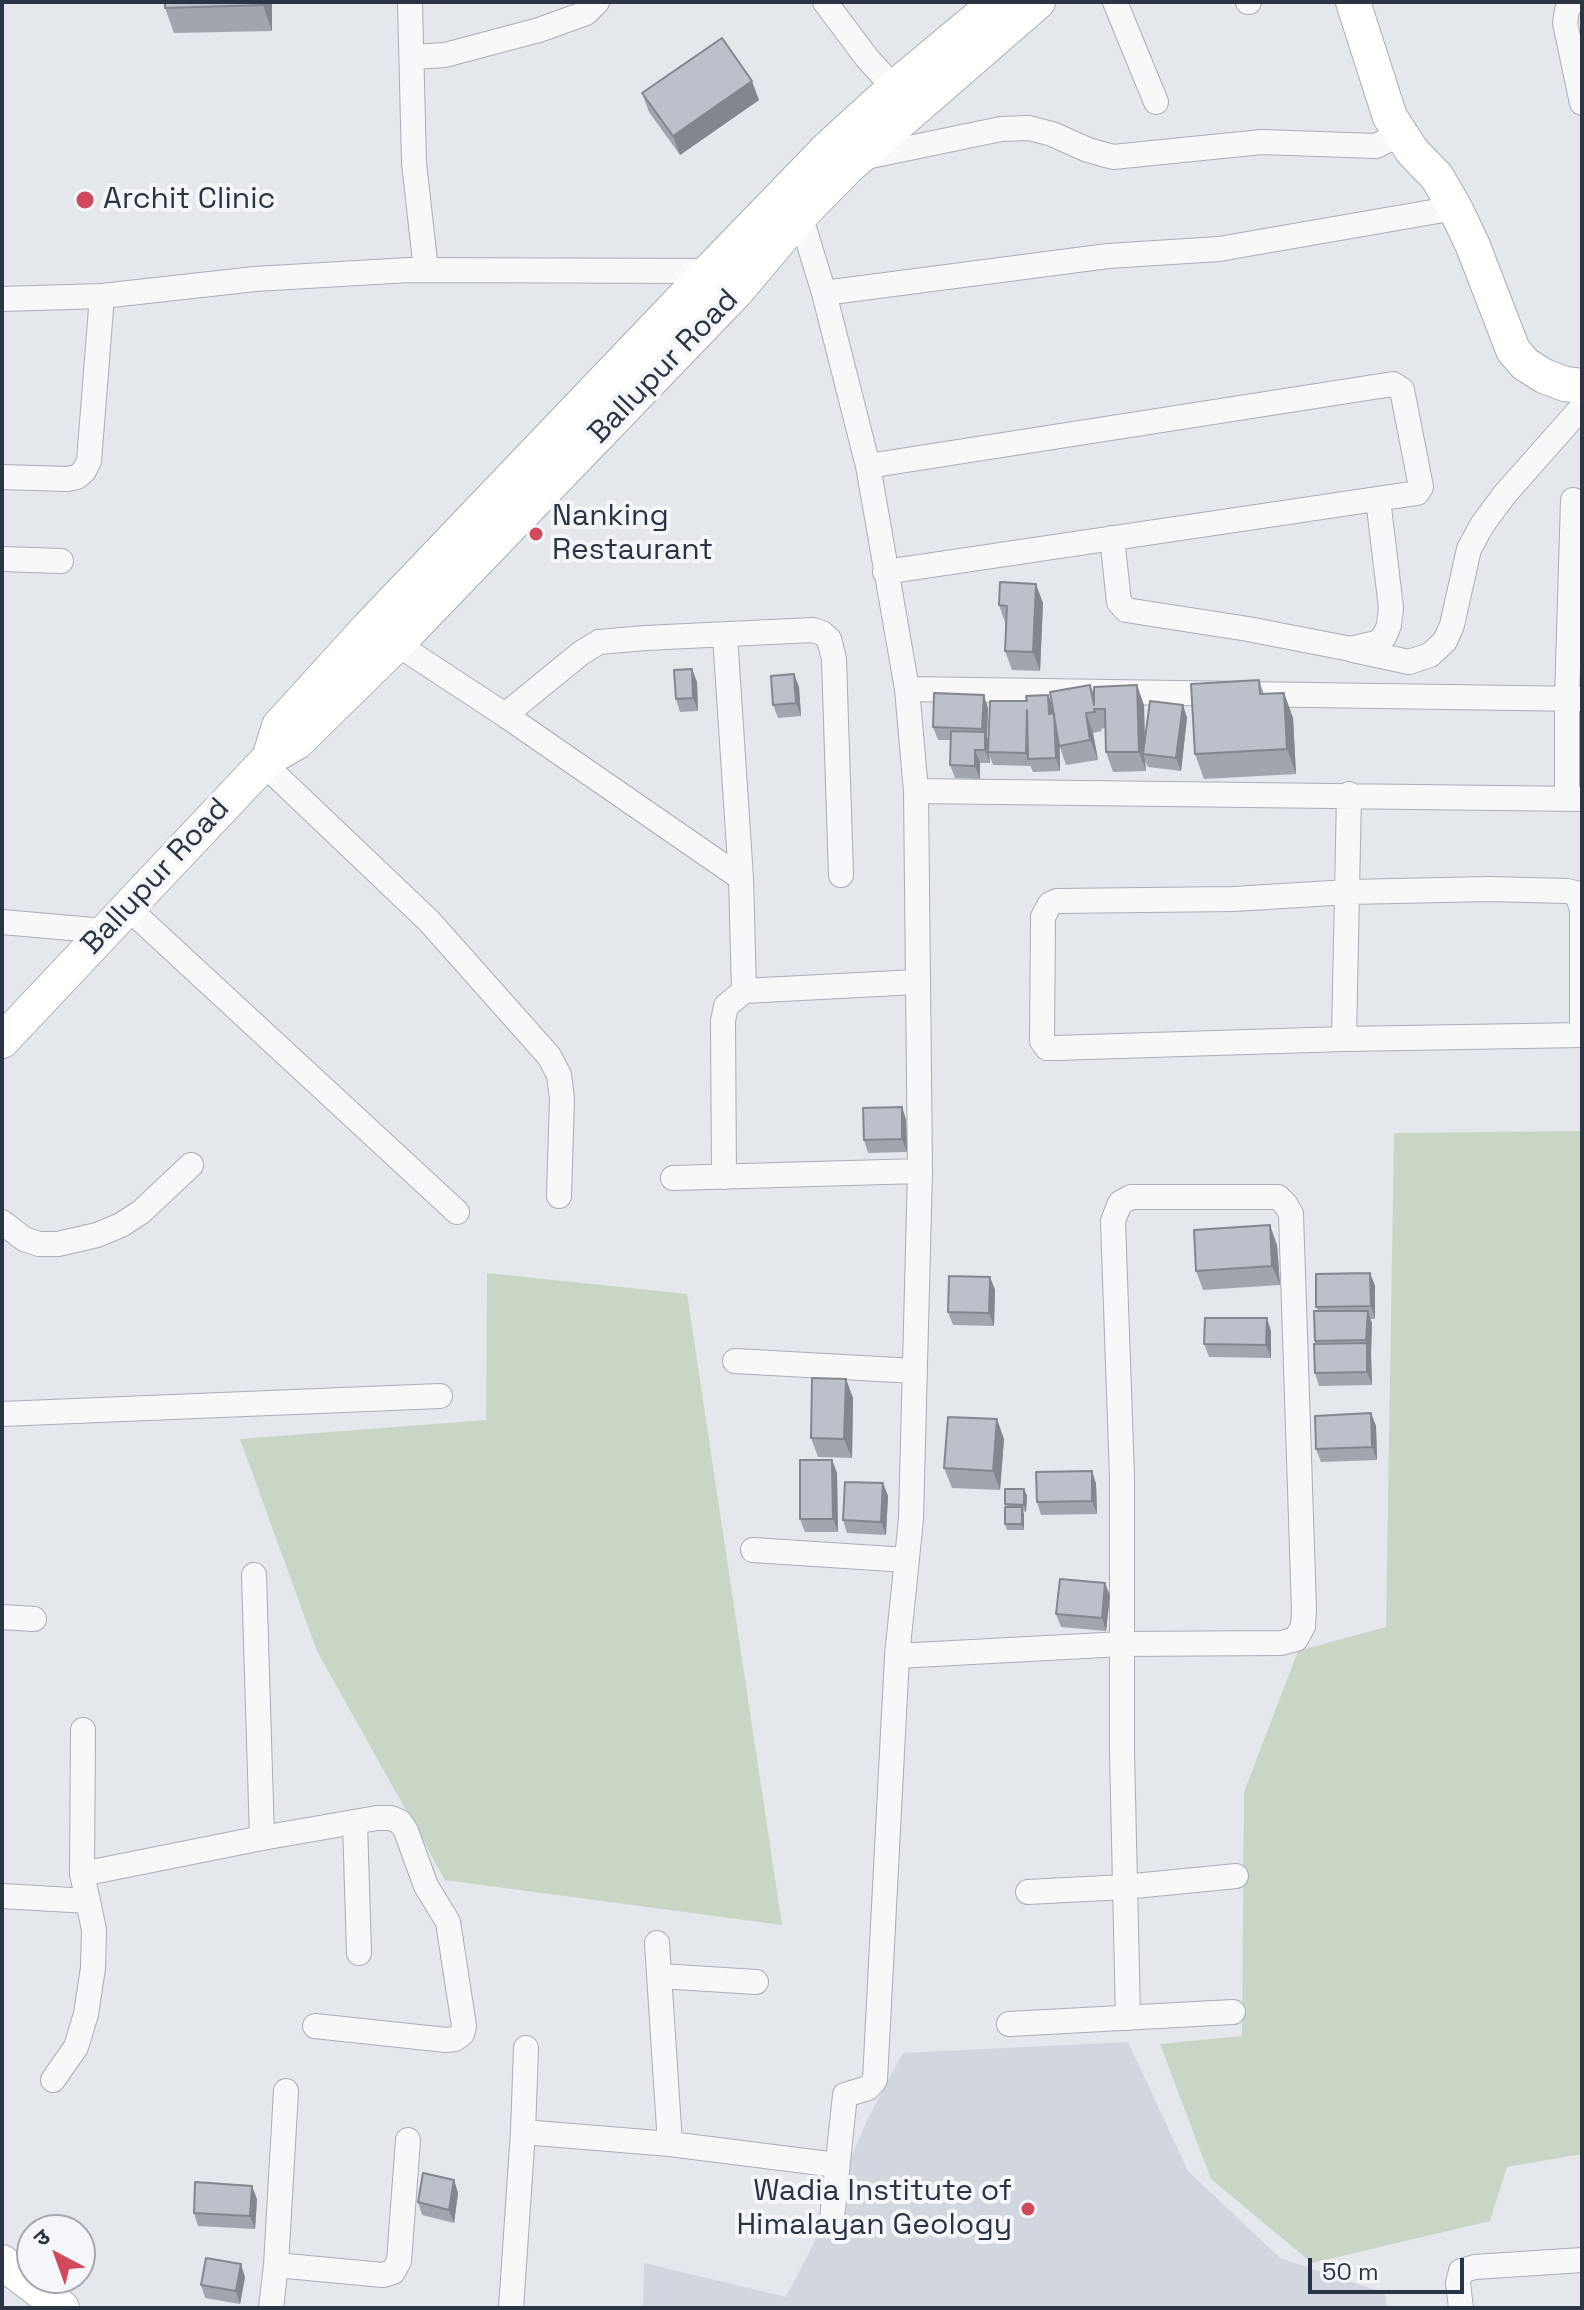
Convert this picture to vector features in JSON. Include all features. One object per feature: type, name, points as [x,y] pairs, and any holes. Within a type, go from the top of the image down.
[{"type":"main road","name":"Ballupur Road","points":[[2,1041],[278,747],[397,644],[736,292],[828,148],[896,86],[997,2]]},
{"type":"main road","name":"Ballupur Road","points":[[278,747],[368,628],[709,271],[796,202],[859,158],[1038,2]]},
{"type":"main road","points":[[1353,2],[1390,117],[1412,151],[1437,177],[1455,208],[1513,350],[1525,364],[1544,376],[1582,386]]},
{"type":"main road","points":[[2,1016],[44,997]]},
{"type":"main road","points":[[2,1063],[24,1038],[44,997]]},
{"type":"main road","points":[[2,2262],[62,2308]]},
{"type":"main road","points":[[2,2292],[23,2308]]},
{"type":"street","points":[[410,2],[414,163],[426,270]]},
{"type":"street","points":[[413,57],[445,55],[539,30],[586,13],[597,2]]},
{"type":"street","points":[[825,2],[867,58],[896,86]]},
{"type":"street","points":[[1115,2],[1156,102]]},
{"type":"street","points":[[1572,2],[1565,23],[1582,103]]},
{"type":"street","points":[[859,158],[1001,129],[1029,128],[1113,157],[1262,142],[1376,146],[1400,134]]},
{"type":"street","points":[[796,202],[824,293],[868,466],[907,689],[916,791],[916,982],[921,1076],[911,1519],[897,1656],[875,2080],[868,2088],[845,2095],[832,2218]]},
{"type":"street","points":[[824,293],[1108,256],[1219,249],[1455,208]]},
{"type":"street","points":[[2,299],[102,296],[255,279],[426,270],[709,271],[736,292]]},
{"type":"street","points":[[2,477],[67,479],[77,477],[84,471],[89,461],[102,296]]},
{"type":"street","points":[[868,466],[1393,384],[1402,390],[1421,487],[1417,493],[885,572]]},
{"type":"street","points":[[1112,538],[1119,602],[1126,610],[1248,629],[1409,662],[1430,655],[1445,641],[1452,625],[1469,549],[1482,525],[1505,494],[1582,407]]},
{"type":"street","points":[[1351,649],[1376,643],[1384,637],[1389,625],[1391,608],[1378,499]]},
{"type":"street","points":[[916,791],[1575,799],[1573,500]]},
{"type":"street","points":[[2,559],[61,561]]},
{"type":"street","points":[[505,715],[599,642],[813,630],[829,639],[834,659],[841,875]]},
{"type":"street","points":[[725,636],[741,878],[744,991]]},
{"type":"street","points":[[397,644],[741,878]]},
{"type":"street","points":[[907,689],[1574,699]]},
{"type":"street","points":[[278,747],[549,1056],[559,1075],[562,1098],[559,1196]]},
{"type":"street","points":[[1344,1039],[1349,794]]},
{"type":"street","points":[[1489,889],[1575,893],[1582,910],[1582,1035],[1047,1048],[1040,1032],[1043,917],[1050,904],[1057,901],[1234,899],[1348,892],[1489,889]]},
{"type":"street","points":[[2,922],[116,919],[457,1212]]},
{"type":"street","points":[[724,1177],[723,1021],[726,1006],[744,991],[916,982]]},
{"type":"street","points":[[2,1222],[24,1239],[39,1244],[58,1244],[97,1235],[141,1212],[191,1165]]},
{"type":"street","points":[[673,1178],[920,1171]]},
{"type":"street","points":[[897,1656],[1122,1644],[1281,1643],[1296,1639],[1303,1626],[1291,1214],[1278,1197],[1131,1197],[1120,1203],[1113,1221],[1122,1477],[1122,1644],[1124,1887],[1128,2018]]},
{"type":"street","points":[[735,1361],[915,1371]]},
{"type":"street","points":[[2,1414],[440,1396]]},
{"type":"street","points":[[753,1550],[907,1560]]},
{"type":"street","points":[[254,1575],[262,1838]]},
{"type":"street","points":[[2,1617],[34,1619]]},
{"type":"street","points":[[53,2080],[76,2047],[86,2014],[93,1968],[94,1930],[82,1874],[83,1730]]},
{"type":"street","points":[[82,1874],[355,1822],[391,1818],[400,1822],[426,1886],[448,1922],[464,2026],[462,2034],[446,2040],[315,2026]]},
{"type":"street","points":[[355,1822],[359,1953]]},
{"type":"street","points":[[1028,1892],[1236,1876]]},
{"type":"street","points":[[2,1896],[88,1901]]},
{"type":"street","points":[[657,1943],[670,2144]]},
{"type":"street","points":[[660,1976],[756,1982]]},
{"type":"street","points":[[1009,2024],[1233,2012]]},
{"type":"street","points":[[511,2308],[526,2048]]},
{"type":"street","points":[[271,2308],[286,2091]]},
{"type":"street","points":[[523,2132],[670,2144],[837,2165]]},
{"type":"street","points":[[276,2265],[383,2275],[393,2272],[399,2261],[408,2140]]},
{"type":"street","points":[[1461,2308],[1458,2283],[1461,2271],[1475,2267],[1582,2260]]},
{"type":"shaded area","name":"Wadia Institute of Himalayan Geology","points":[[1128,2042],[1188,2171],[1280,2258],[1385,2293],[1387,2308],[643,2308],[644,2263],[786,2297],[812,2247],[868,2118],[903,2053]]},
{"type":"green space","points":[[1582,1131],[1582,2154],[1507,2167],[1490,2221],[1312,2263],[1211,2179],[1160,2044],[1242,2036],[1244,1792],[1298,1651],[1386,1627],[1394,1133]]},
{"type":"green space","points":[[487,1273],[687,1294],[782,1925],[445,1880],[317,1651],[240,1439],[486,1420]]},
{"type":"building","points":[[165,2],[263,2],[263,5],[165,8]]},
{"type":"building","points":[[722,38],[752,81],[673,136],[642,93]]},
{"type":"building","points":[[1000,582],[1036,584],[1033,652],[1005,651],[1007,606],[999,605]]},
{"type":"building","points":[[692,669],[693,698],[676,699],[674,670]]},
{"type":"building","points":[[794,674],[796,703],[773,705],[771,676]]},
{"type":"building","points":[[1259,680],[1260,694],[1284,693],[1287,749],[1195,754],[1191,684]]},
{"type":"building","points":[[1090,685],[1094,705],[1094,687],[1137,685],[1139,752],[1106,752],[1105,709],[1086,713],[1090,740],[1059,746],[1050,692]]},
{"type":"building","points":[[934,693],[984,695],[982,729],[933,727]]},
{"type":"building","points":[[1048,695],[1049,714],[1054,713],[1056,758],[1028,759],[1027,710],[1026,753],[988,752],[990,701],[1027,701],[1026,696]]},
{"type":"building","points":[[1150,701],[1183,705],[1176,758],[1143,754]]},
{"type":"building","points":[[951,731],[985,732],[985,750],[975,750],[975,766],[950,765]]},
{"type":"building","points":[[902,1107],[902,1139],[864,1140],[863,1108]]},
{"type":"building","points":[[1270,1225],[1272,1266],[1196,1271],[1194,1230]]},
{"type":"building","points":[[1370,1273],[1371,1306],[1316,1307],[1316,1274]]},
{"type":"building","points":[[949,1276],[990,1277],[989,1313],[948,1312]]},
{"type":"building","points":[[1314,1311],[1368,1311],[1366,1340],[1315,1341]]},
{"type":"building","points":[[1205,1318],[1267,1318],[1266,1345],[1204,1344]]},
{"type":"building","points":[[1367,1343],[1367,1372],[1315,1373],[1314,1344]]},
{"type":"building","points":[[812,1378],[846,1379],[844,1439],[811,1438]]},
{"type":"building","points":[[1371,1413],[1372,1447],[1316,1449],[1315,1416]]},
{"type":"building","points":[[948,1417],[997,1419],[993,1471],[944,1468]]},
{"type":"building","points":[[800,1460],[832,1460],[833,1519],[800,1519]]},
{"type":"building","points":[[1092,1471],[1092,1501],[1037,1502],[1036,1472]]},
{"type":"building","points":[[845,1482],[883,1483],[881,1522],[843,1520]]},
{"type":"building","points":[[1005,1489],[1024,1489],[1024,1505],[1005,1504]]},
{"type":"building","points":[[1005,1507],[1022,1507],[1022,1524],[1005,1524]]},
{"type":"building","points":[[1060,1579],[1105,1583],[1102,1618],[1056,1614]]},
{"type":"building","points":[[423,2173],[454,2180],[449,2210],[418,2202]]},
{"type":"building","points":[[195,2182],[252,2186],[250,2216],[194,2213]]},
{"type":"building","points":[[206,2258],[241,2264],[236,2291],[201,2285]]},
{"type":"place","name":"Archit Clinic","points":[[85,200]]},
{"type":"place","name":"Nanking Restaurant","points":[[536,534]]},
{"type":"place","name":"Wadia Institute of Himalayan Geology","points":[[1028,2209]]}]
